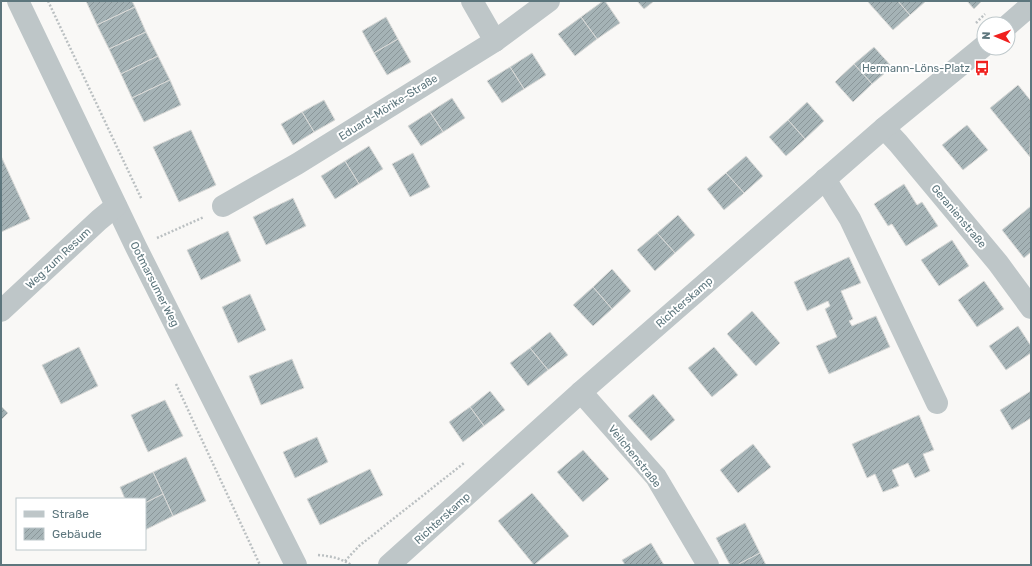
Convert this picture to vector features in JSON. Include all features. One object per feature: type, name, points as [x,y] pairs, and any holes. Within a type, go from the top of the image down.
[{"type":"street","name":"Ootmarsumer Weg","points":[[18,1],[136,247],[305,560]]},
{"type":"street","points":[[472,1],[495,41]]},
{"type":"street","name":"Eduard-Mörike-Straße","points":[[223,206],[298,164],[495,41],[549,1]]},
{"type":"street","points":[[1016,18],[1031,5]]},
{"type":"street","name":"Richterskamp","points":[[389,565],[581,392],[884,128],[976,53]]},
{"type":"street","name":"Geranienstraße","points":[[884,128],[998,263],[1031,308]]},
{"type":"street","points":[[825,179],[850,219],[937,403]]},
{"type":"street","name":"Weg zum Resum","points":[[1,311],[116,206]]},
{"type":"street","name":"Veilchenstraße","points":[[581,392],[656,478],[708,565]]},
{"type":"path","points":[[136,247],[198,220],[223,206]]},
{"type":"path","points":[[305,560],[330,556],[345,561],[351,565]]},
{"type":"building","points":[[86,1],[132,1],[135,7],[97,25]]},
{"type":"building","points":[[605,1],[620,23],[597,39],[581,17]]},
{"type":"building","points":[[637,1],[654,1],[644,9]]},
{"type":"building","points":[[898,1],[910,15],[893,30],[868,2]]},
{"type":"building","points":[[898,1],[926,1],[910,15]]},
{"type":"building","points":[[967,1],[982,1],[974,9]]},
{"type":"building","points":[[135,7],[146,32],[109,49],[97,25]]},
{"type":"building","points":[[386,17],[398,39],[374,53],[362,31]]},
{"type":"building","points":[[581,17],[597,39],[575,56],[558,34]]},
{"type":"building","points":[[146,32],[158,56],[121,74],[109,49]]},
{"type":"building","points":[[398,39],[411,62],[387,75],[374,53]]},
{"type":"building","points":[[874,47],[892,67],[872,84],[854,64]]},
{"type":"building","points":[[532,53],[546,75],[524,89],[510,67]]},
{"type":"building","points":[[158,56],[170,80],[132,98],[121,74]]},
{"type":"building","points":[[854,64],[872,84],[853,102],[835,82]]},
{"type":"building","points":[[510,67],[524,89],[502,103],[487,81]]},
{"type":"building","points":[[170,80],[181,105],[144,122],[132,98]]},
{"type":"building","points":[[1018,85],[1031,101],[1030,157],[990,108]]},
{"type":"building","points":[[452,98],[465,118],[443,132],[430,112]]},
{"type":"building","points":[[324,100],[335,120],[314,132],[302,112]]},
{"type":"building","points":[[807,102],[824,121],[805,139],[788,120]]},
{"type":"building","points":[[302,112],[314,132],[293,145],[281,124]]},
{"type":"building","points":[[430,112],[443,132],[421,146],[408,126]]},
{"type":"building","points":[[788,120],[805,139],[786,156],[769,137]]},
{"type":"building","points":[[967,125],[988,150],[963,170],[942,145]]},
{"type":"building","points":[[191,130],[216,185],[179,202],[153,147]]},
{"type":"building","points":[[369,146],[383,169],[359,184],[345,161]]},
{"type":"building","points":[[413,153],[430,187],[410,197],[392,164]]},
{"type":"building","points":[[1,156],[30,219],[1,232]]},
{"type":"building","points":[[746,156],[763,176],[744,193],[726,173]]},
{"type":"building","points":[[345,161],[359,184],[335,199],[321,176]]},
{"type":"building","points":[[726,173],[744,193],[724,210],[707,189]]},
{"type":"building","points":[[904,184],[917,205],[922,202],[938,226],[906,246],[892,224],[888,226],[874,204]]},
{"type":"building","points":[[293,198],[306,226],[266,245],[253,217]]},
{"type":"building","points":[[1031,206],[1031,252],[1024,258],[1002,230]]},
{"type":"building","points":[[678,215],[695,235],[675,253],[657,233]]},
{"type":"building","points":[[228,231],[241,261],[201,280],[187,250]]},
{"type":"building","points":[[657,233],[675,253],[655,271],[637,250]]},
{"type":"building","points":[[952,240],[969,266],[939,286],[921,260]]},
{"type":"building","points":[[849,257],[861,283],[841,291],[853,319],[849,321],[852,326],[876,316],[890,347],[829,374],[816,346],[837,337],[825,309],[830,306],[828,301],[807,311],[794,282]]},
{"type":"building","points":[[612,269],[631,291],[612,309],[593,287]]},
{"type":"building","points":[[984,281],[1004,309],[977,327],[958,300]]},
{"type":"building","points":[[593,287],[612,309],[593,326],[573,305]]},
{"type":"building","points":[[250,294],[266,330],[238,343],[222,307]]},
{"type":"building","points":[[752,311],[780,343],[756,366],[727,334]]},
{"type":"building","points":[[1018,326],[1031,346],[1031,353],[1006,370],[989,346]]},
{"type":"building","points":[[550,332],[568,355],[548,370],[530,348]]},
{"type":"building","points":[[79,347],[98,386],[61,404],[42,365]]},
{"type":"building","points":[[714,347],[738,375],[712,397],[688,368]]},
{"type":"building","points":[[530,348],[548,370],[528,386],[510,363]]},
{"type":"building","points":[[292,359],[304,388],[261,405],[249,376]]},
{"type":"building","points":[[490,391],[505,410],[484,426],[470,407]]},
{"type":"building","points":[[1031,391],[1031,418],[1012,430],[1000,410]]},
{"type":"building","points":[[653,394],[675,420],[651,441],[628,416]]},
{"type":"building","points":[[165,400],[183,436],[148,452],[131,415]]},
{"type":"building","points":[[1,406],[8,413],[1,420]]},
{"type":"building","points":[[470,407],[484,426],[463,442],[449,422]]},
{"type":"building","points":[[919,415],[934,450],[923,454],[930,471],[915,478],[908,463],[892,470],[899,486],[883,492],[875,474],[867,478],[852,444]]},
{"type":"building","points":[[317,437],[328,462],[295,478],[283,452]]},
{"type":"building","points":[[753,444],[771,467],[738,493],[720,470]]},
{"type":"building","points":[[583,450],[609,479],[583,502],[557,472]]},
{"type":"building","points":[[186,457],[206,501],[173,516],[153,472]]},
{"type":"building","points":[[370,469],[383,495],[320,525],[307,499]]},
{"type":"building","points":[[153,472],[163,494],[146,502],[146,498],[125,498],[120,487]]},
{"type":"building","points":[[532,493],[569,536],[534,565],[498,521]]},
{"type":"building","points":[[163,494],[173,516],[146,530],[146,502]]},
{"type":"building","points":[[745,523],[760,553],[737,565],[730,565],[716,538]]},
{"type":"building","points":[[651,543],[664,565],[625,565],[622,560]]},
{"type":"building","points":[[760,553],[766,565],[737,565]]},
{"type":"place","name":"Hermann-Löns-Platz","points":[[982,68]]}]
